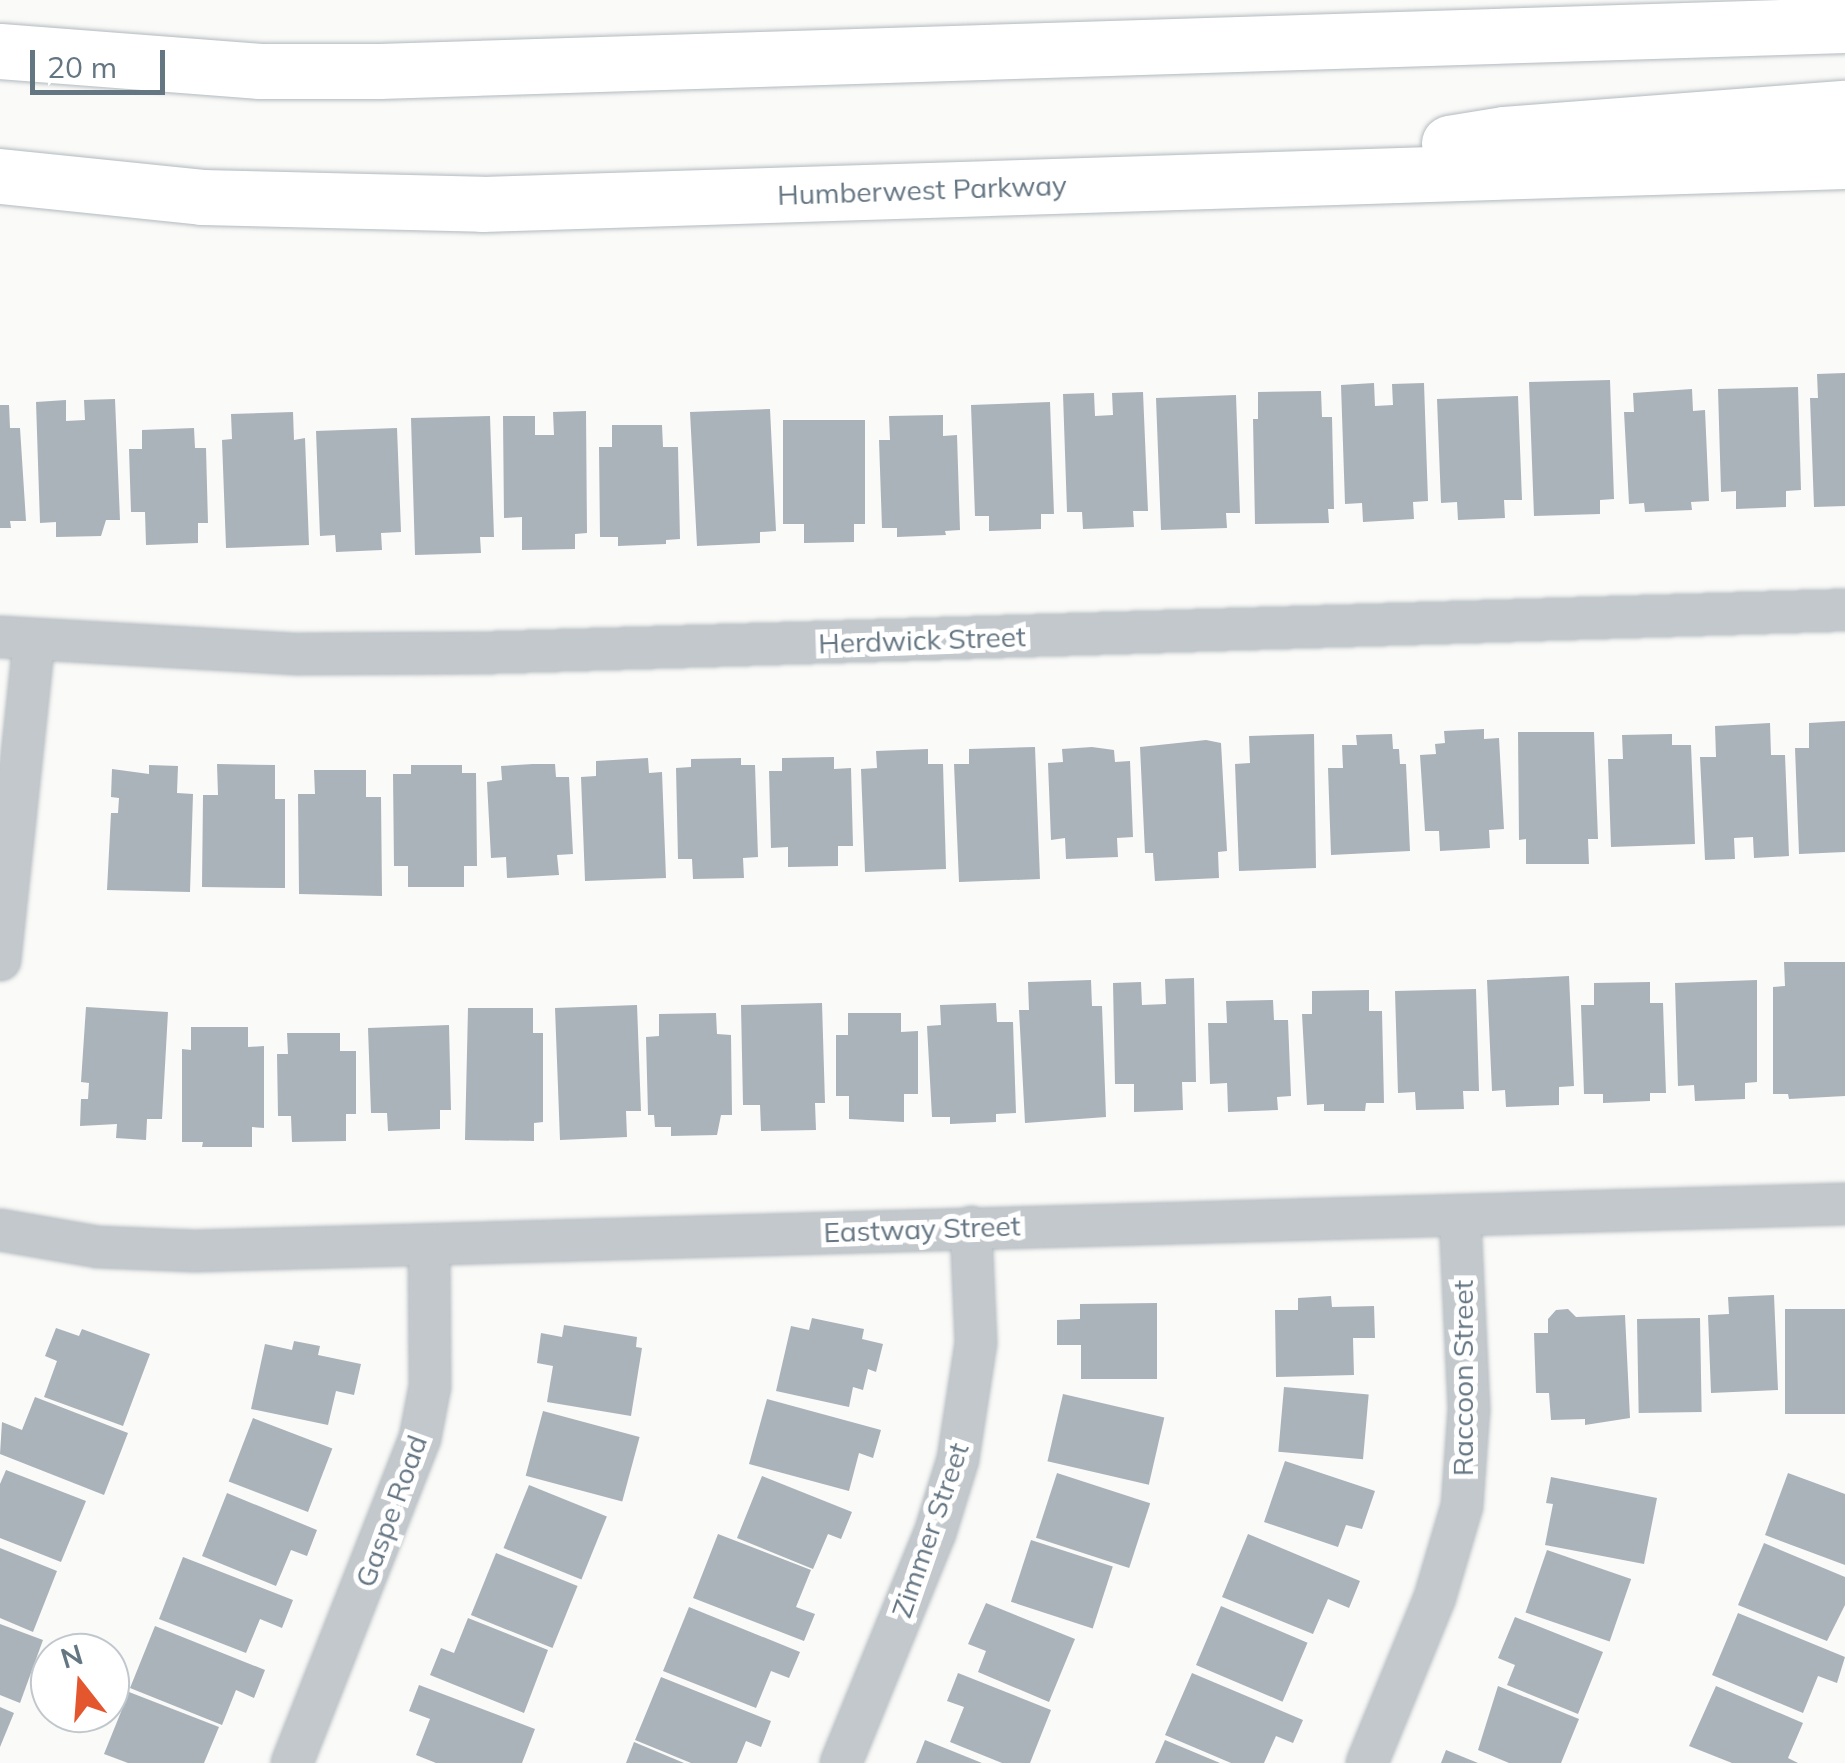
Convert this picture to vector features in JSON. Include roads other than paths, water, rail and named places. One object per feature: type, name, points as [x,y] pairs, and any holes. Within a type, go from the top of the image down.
[{"type":"main road","points":[[0,51],[260,71],[378,71],[1845,25]]},
{"type":"main road","points":[[1224,181],[1504,134],[1845,108]]},
{"type":"main road","name":"Humberwest Parkway","points":[[0,176],[202,197],[482,204],[1845,161]]},
{"type":"street","name":"Herdwick Street","points":[[17,638],[298,654],[479,653],[1845,610]]},
{"type":"street","points":[[0,960],[17,638]]},
{"type":"street","name":"Eastway Street","points":[[0,1230],[98,1247],[176,1250],[429,1247],[971,1227],[1845,1204]]},
{"type":"street","name":"Raccoon Street","points":[[1368,1763],[1435,1597],[1462,1506],[1469,1409],[1460,1215]]},
{"type":"street","name":"Zimmer Street","points":[[842,1763],[935,1533],[958,1460],[976,1343],[971,1227]]},
{"type":"street","name":"Gaspe Road","points":[[292,1763],[420,1438],[430,1386],[429,1247]]}]
